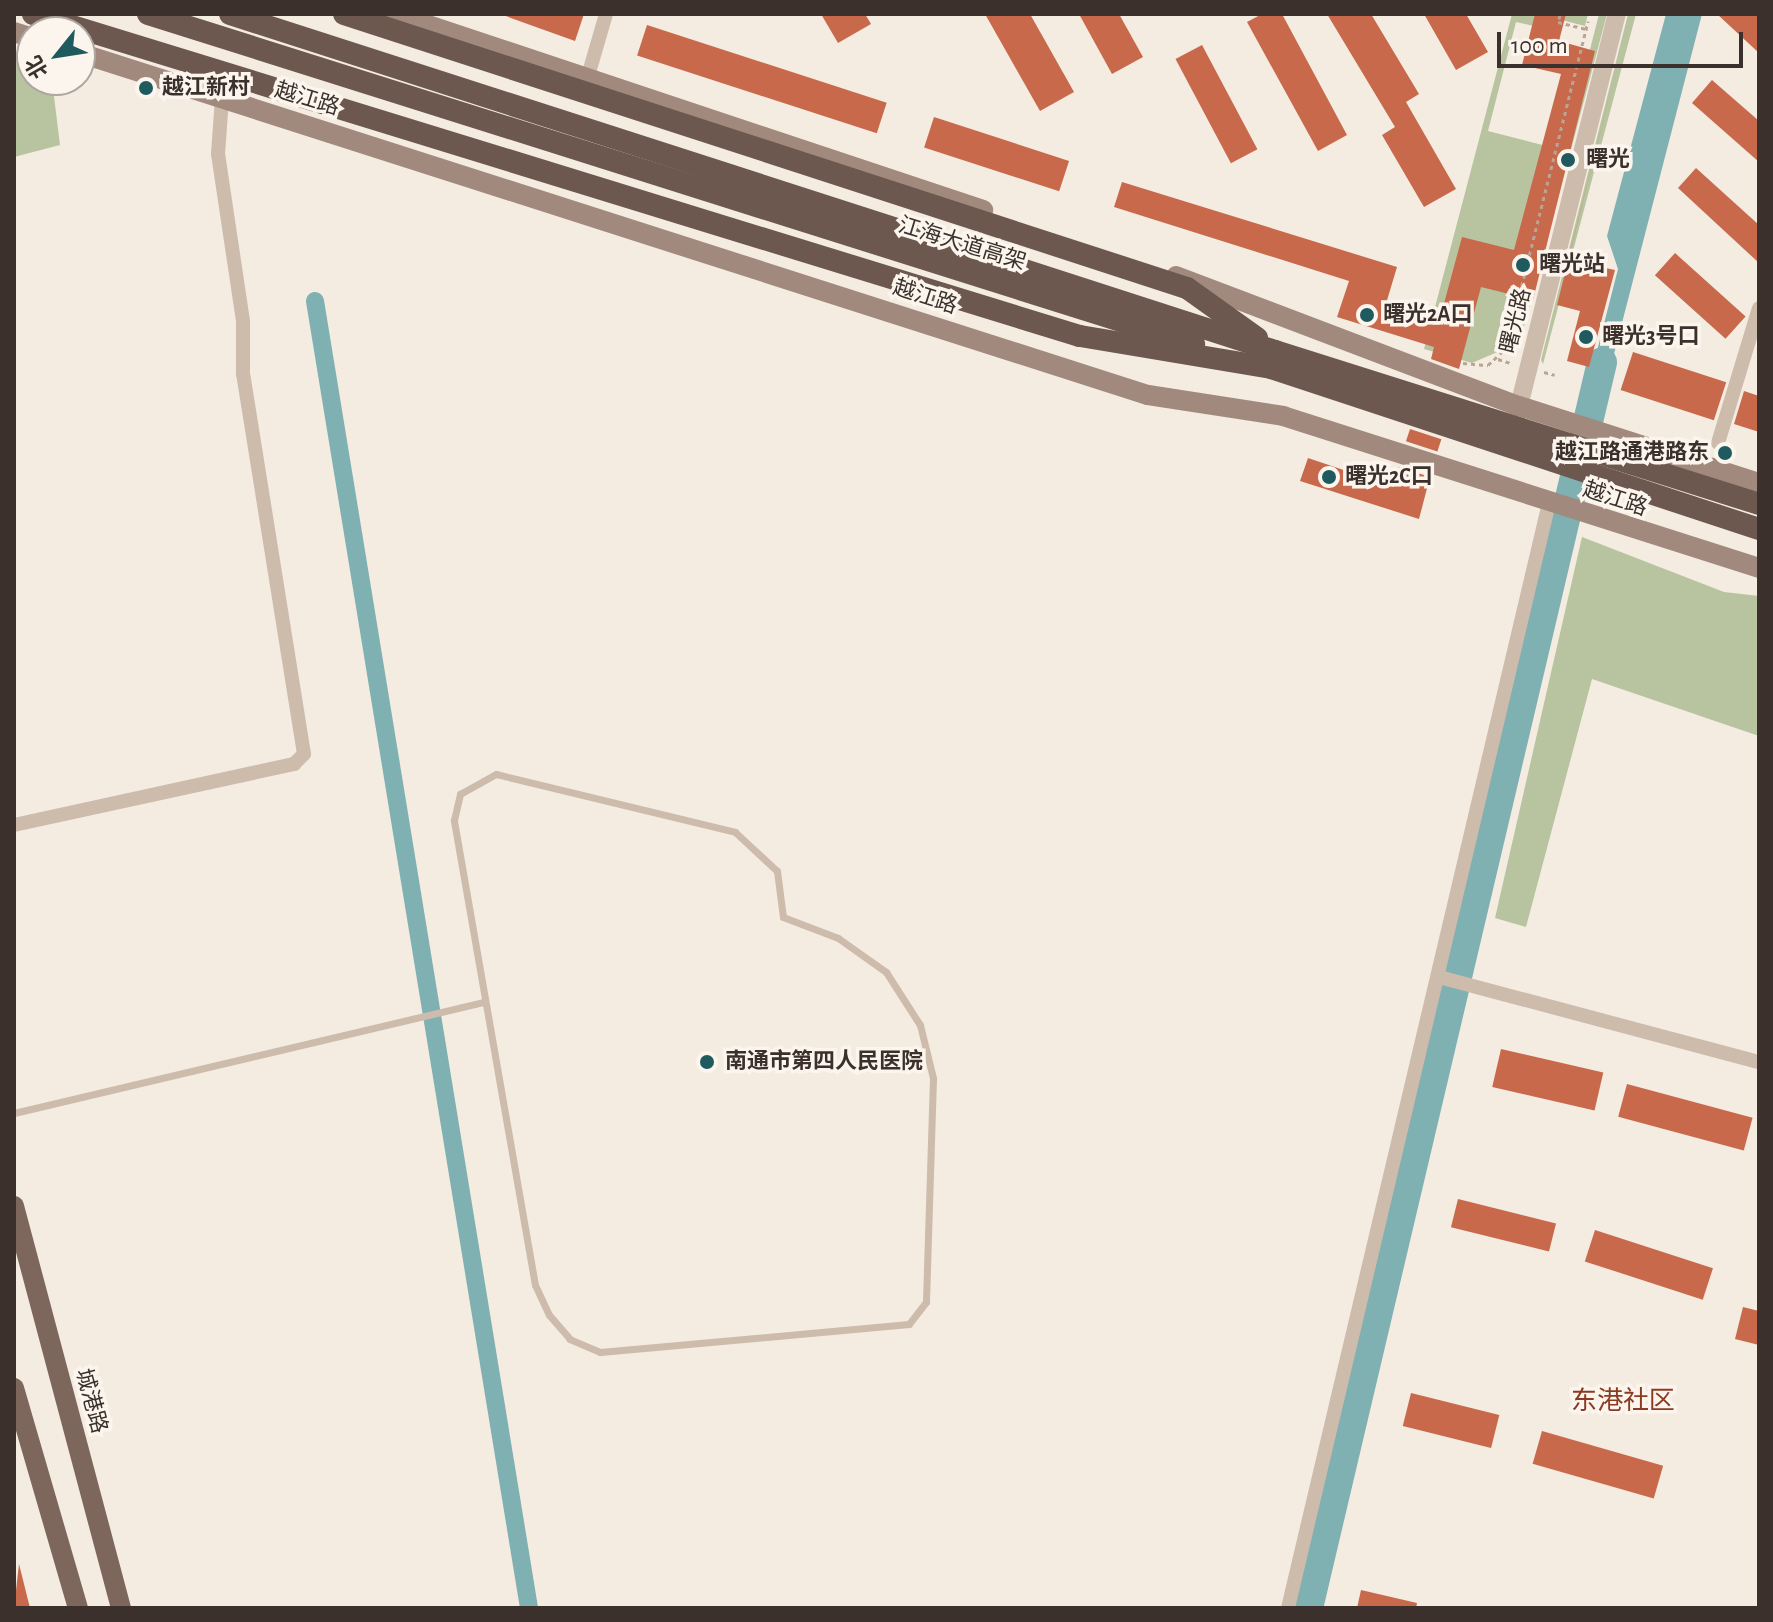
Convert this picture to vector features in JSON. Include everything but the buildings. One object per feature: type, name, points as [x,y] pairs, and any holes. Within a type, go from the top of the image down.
[{"type":"highway","points":[[33,14],[1080,336],[1273,359]]},
{"type":"highway","name":"江海大道高架","points":[[148,14],[1273,359],[1759,504]]},
{"type":"highway","name":"江海大道高架","points":[[230,14],[1273,359],[1759,529]]},
{"type":"highway","points":[[344,14],[1187,288],[1273,359]]},
{"type":"main road","points":[[395,14],[588,76],[1327,328],[1519,406],[1759,483]]},
{"type":"main road","name":"越江路","points":[[96,58],[1148,395],[1283,416],[1759,568]]},
{"type":"main road","name":"城港路","points":[[14,1206],[121,1608]]},
{"type":"main road","points":[[14,1388],[78,1608]]},
{"type":"street","points":[[588,76],[606,14]]},
{"type":"street","name":"曙光路","points":[[1519,406],[1617,14]]},
{"type":"street","points":[[14,825],[294,764],[304,754],[243,374],[243,321],[218,154],[222,98]]},
{"type":"street","points":[[1718,443],[1759,308]]},
{"type":"street","points":[[1288,1608],[1549,503]]},
{"type":"street","points":[[1439,977],[1759,1062]]},
{"type":"lane","points":[[510,775],[748,840],[777,871],[783,917],[862,950],[886,972],[920,1025],[934,1101],[920,1314],[893,1329],[617,1352],[570,1339],[535,1285],[485,1002],[454,820],[470,784],[510,775]]},
{"type":"lane","points":[[14,1113],[485,1002]]},
{"type":"path","points":[[1560,15],[1558,22],[1586,29]]},
{"type":"path","points":[[1463,363],[1488,365],[1506,348],[1588,21]]},
{"type":"green space","points":[[1512,14],[1588,14],[1585,26],[1554,18],[1551,30],[1516,22],[1488,131],[1554,148],[1502,350],[1472,363],[1424,349]]},
{"type":"green space","points":[[1599,14],[1607,14],[1517,353],[1515,348]]},
{"type":"green space","points":[[1628,14],[1636,14],[1543,364],[1541,360]]},
{"type":"green space","points":[[14,51],[16,96],[54,96],[60,145],[14,157]]},
{"type":"green space","points":[[1582,537],[1724,592],[1759,596],[1759,736],[1592,679],[1526,927],[1495,918]]},
{"type":"water","points":[[1666,14],[1702,14],[1601,404],[1585,398],[1618,269],[1607,236]]},
{"type":"waterway","points":[[315,301],[529,1608]]},
{"type":"waterway","points":[[1308,1608],[1602,362]]},
{"type":"place","name":"越江新村","points":[[146,88]]},
{"type":"place","name":"曙光","points":[[1568,160]]},
{"type":"place","name":"曙光站","points":[[1523,265]]},
{"type":"place","name":"曙光2A口","points":[[1367,315]]},
{"type":"place","name":"曙光3号口","points":[[1586,337]]},
{"type":"place","name":"越江路通港路东","points":[[1725,453]]},
{"type":"place","name":"曙光2C口","points":[[1329,477]]},
{"type":"place","name":"南通市第四人民医院","points":[[707,1062]]},
{"type":"district","name":"东港社区","points":[[1623,1402]]}]
